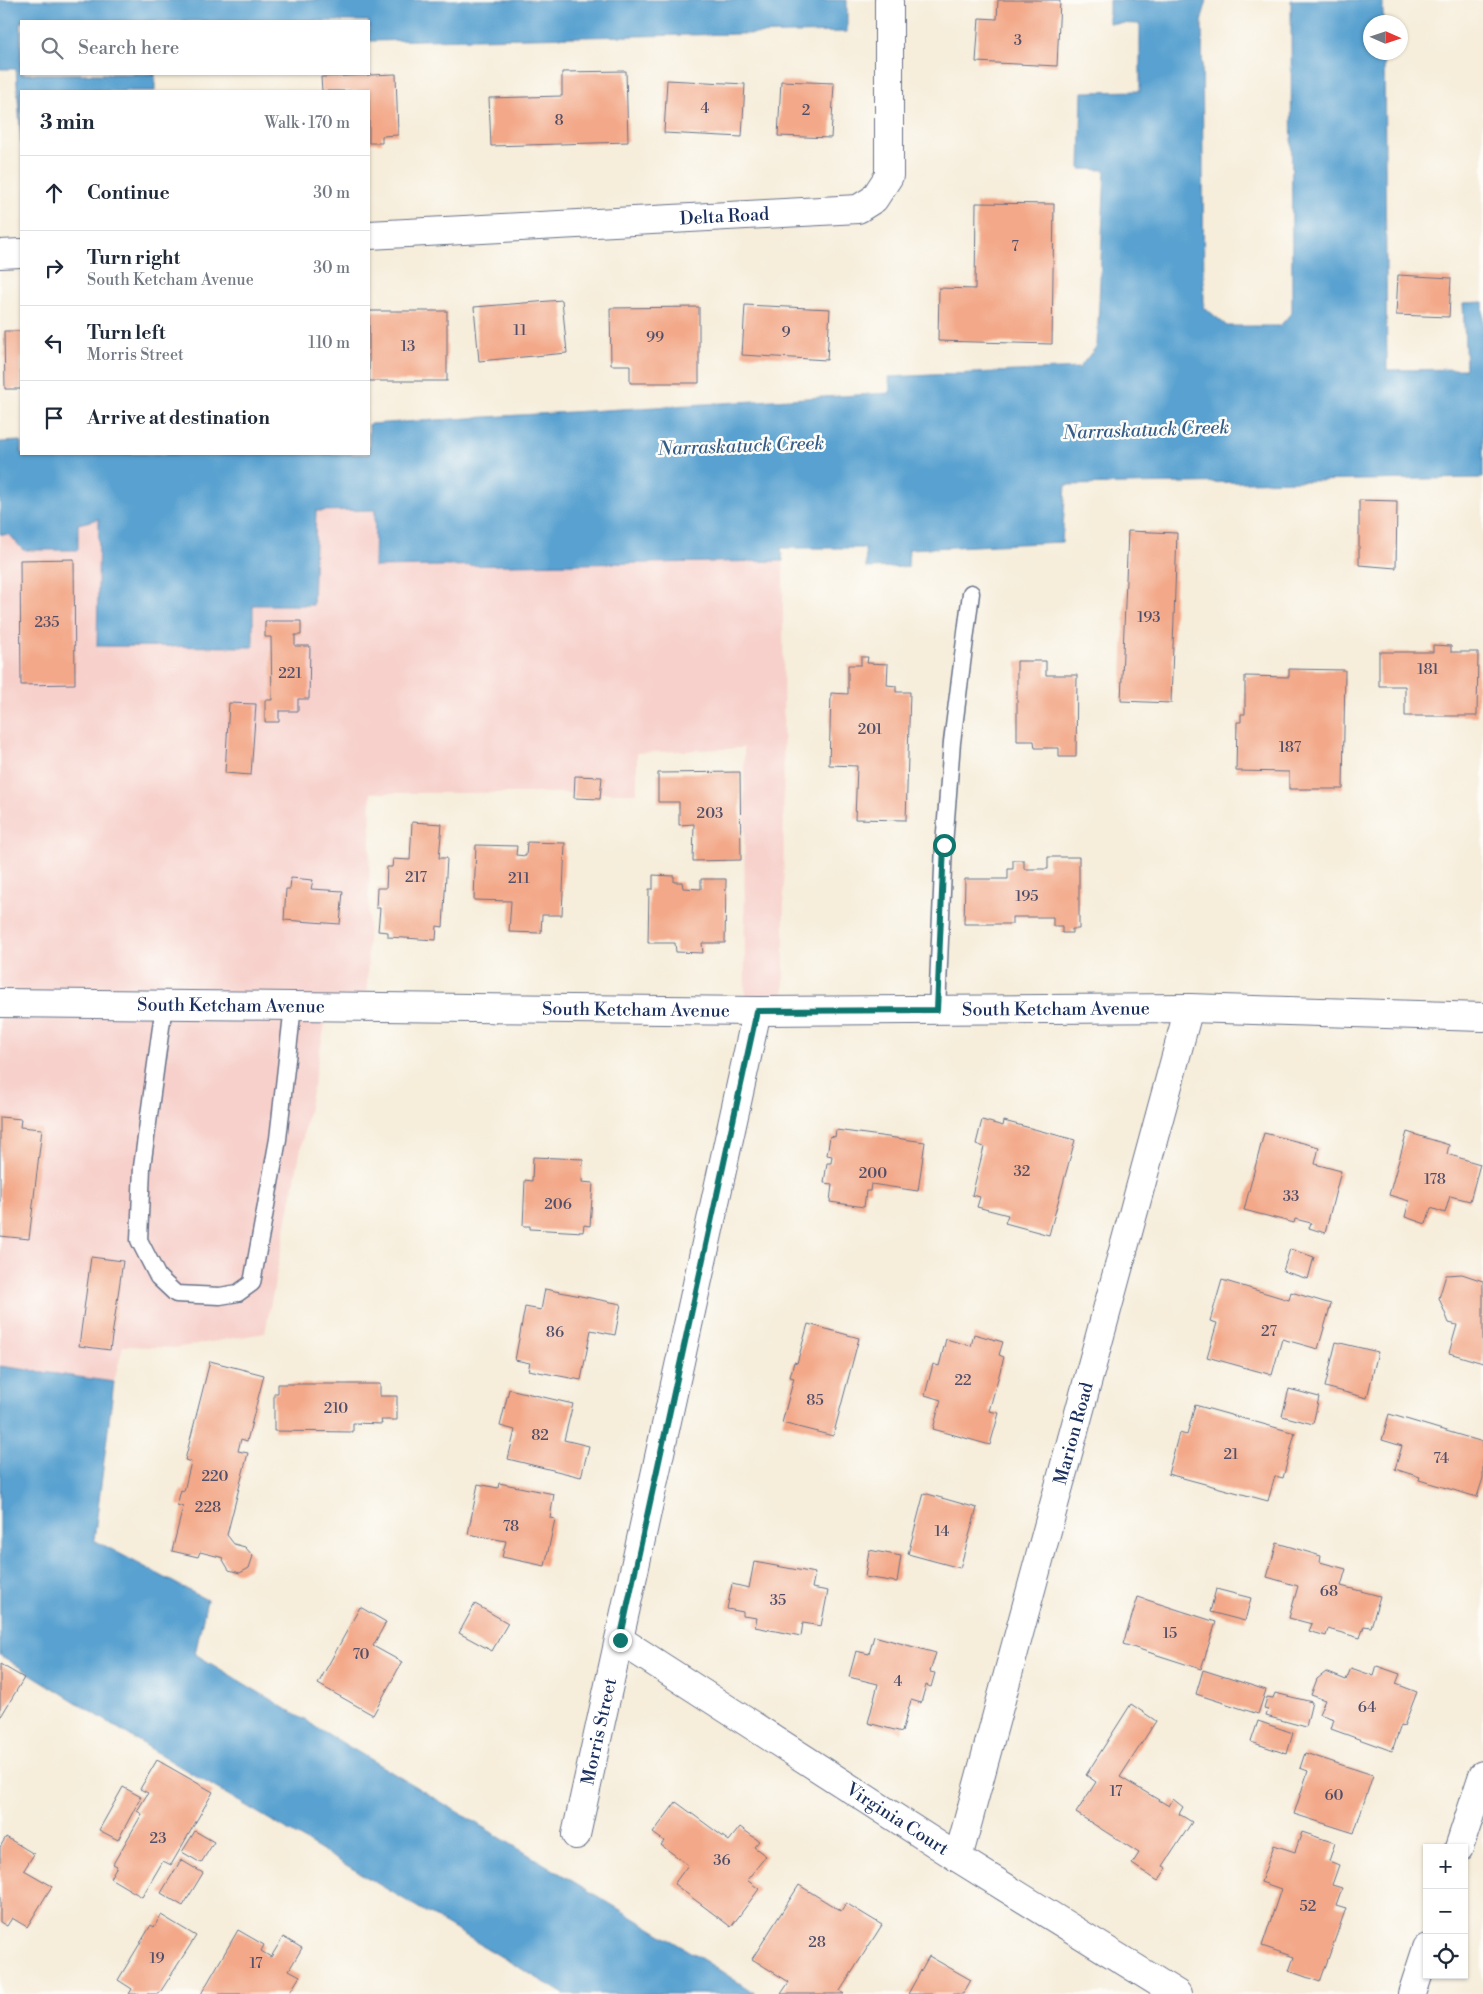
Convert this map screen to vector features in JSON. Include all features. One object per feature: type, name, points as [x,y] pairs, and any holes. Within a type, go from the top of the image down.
[{"type":"street","name":"Delta Road","points":[[370,235],[858,209],[874,199],[889,176],[889,0]]},
{"type":"street","points":[[0,254],[20,253]]},
{"type":"street","name":"South Ketcham Avenue","points":[[0,1003],[757,1011],[1189,1008],[1483,1017]]},
{"type":"street","name":"Marion Road","points":[[958,1858],[1189,1008]]},
{"type":"street","name":"Morris Street","points":[[576,1835],[757,1011]]},
{"type":"street","name":"Virginia Court","points":[[620,1640],[958,1858],[1177,1994]]},
{"type":"street","points":[[1460,1844],[1483,1776]]},
{"type":"street","points":[[1412,1994],[1423,1960]]},
{"type":"lane","points":[[937,1010],[944,845],[952,742],[971,593]]},
{"type":"lane","points":[[164,1005],[142,1167],[140,1240],[158,1277],[176,1294],[220,1296],[238,1294],[252,1283],[278,1139],[293,1006]]},
{"type":"shaded area","points":[[375,510],[374,567],[783,561],[784,1003],[745,1002],[744,748],[637,753],[637,793],[371,793],[367,998],[330,999],[265,1333],[175,1348],[123,1346],[114,1382],[0,1366],[0,534],[78,550],[78,524],[99,519],[97,646],[253,605],[313,604],[315,511]]},
{"type":"water","points":[[0,0],[847,0],[847,32],[370,41],[370,20],[20,20],[20,75],[155,75],[155,90],[20,90],[20,128],[16,69],[0,69]]},
{"type":"water","name":"Narraskatuck Creek","points":[[1109,0],[1207,0],[1202,18],[1204,307],[1227,326],[1280,326],[1292,312],[1291,0],[1383,0],[1383,15],[1363,15],[1363,60],[1384,60],[1387,370],[1466,369],[1463,303],[1483,302],[1483,478],[1066,485],[1062,542],[909,549],[908,567],[866,568],[865,548],[781,548],[783,561],[374,567],[375,510],[316,511],[313,605],[253,605],[253,647],[97,646],[99,519],[78,524],[78,550],[23,550],[10,535],[0,534],[0,442],[20,441],[20,455],[370,455],[370,424],[890,393],[889,377],[1079,368],[1097,346],[1105,170],[1080,169],[1082,92],[1140,91],[1140,24],[1109,23]]},
{"type":"water","points":[[0,1366],[114,1382],[94,1540],[207,1600],[195,1654],[707,1962],[756,1994],[564,1994],[179,1766],[0,1655]]},
{"type":"building","points":[[998,0],[1060,0],[1057,66],[976,62],[979,18],[997,19]]},
{"type":"building","points":[[626,71],[628,142],[491,146],[489,98],[562,96],[562,72]]},
{"type":"building","points":[[396,74],[398,135],[382,136],[382,143],[370,143],[370,90],[322,90],[321,77]]},
{"type":"building","points":[[667,80],[745,84],[742,137],[664,133]]},
{"type":"building","points":[[781,81],[834,83],[831,138],[778,136]]},
{"type":"building","points":[[976,203],[1054,204],[1052,344],[938,341],[939,288],[975,289]]},
{"type":"building","points":[[1398,275],[1451,278],[1449,317],[1396,315]]},
{"type":"building","points":[[562,300],[567,353],[479,361],[474,307]]},
{"type":"building","points":[[745,305],[830,309],[827,360],[742,355]]},
{"type":"building","points":[[699,307],[699,383],[630,383],[630,365],[611,365],[610,308]]},
{"type":"building","points":[[370,311],[447,311],[447,381],[370,381]]},
{"type":"building","points":[[4,331],[20,331],[20,389],[5,389]]},
{"type":"building","points":[[1359,500],[1397,501],[1396,568],[1359,565]]},
{"type":"building","points":[[1128,531],[1177,533],[1171,703],[1121,701]]},
{"type":"building","points":[[74,559],[75,684],[21,685],[20,560]]},
{"type":"building","points":[[265,621],[301,621],[301,635],[295,635],[295,646],[310,646],[309,699],[298,699],[298,711],[279,711],[279,722],[265,722],[265,700],[272,700],[271,637],[265,637]]},
{"type":"building","points":[[1433,645],[1451,646],[1451,652],[1478,652],[1477,716],[1405,716],[1405,686],[1379,686],[1379,652],[1433,652]]},
{"type":"building","points":[[861,657],[868,657],[867,663],[888,664],[887,685],[896,686],[896,692],[910,692],[906,820],[855,819],[857,766],[829,765],[831,693],[848,694],[848,665],[861,665]]},
{"type":"building","points":[[1017,661],[1046,661],[1046,675],[1077,675],[1076,757],[1059,757],[1059,748],[1035,748],[1034,741],[1017,741]]},
{"type":"building","points":[[1289,669],[1345,670],[1343,789],[1289,789],[1289,772],[1236,771],[1237,722],[1241,722],[1241,714],[1245,714],[1245,676],[1289,677]]},
{"type":"building","points":[[229,703],[256,704],[251,775],[225,773]]},
{"type":"building","points":[[740,772],[741,860],[693,861],[694,824],[679,825],[679,802],[658,802],[658,773]]},
{"type":"building","points":[[575,776],[602,777],[600,799],[574,798]]},
{"type":"building","points":[[412,822],[442,824],[439,858],[447,858],[443,927],[437,926],[436,940],[388,937],[388,932],[378,931],[380,908],[376,908],[377,888],[386,888],[387,867],[392,867],[393,859],[410,860]]},
{"type":"building","points":[[527,842],[565,843],[562,915],[542,915],[541,933],[509,932],[511,901],[474,900],[476,845],[517,846],[516,855],[526,856]]},
{"type":"building","points":[[1048,857],[1079,857],[1079,929],[1072,929],[1072,933],[1062,933],[1062,926],[1053,926],[1053,917],[1012,917],[1012,924],[964,924],[965,879],[1008,879],[1008,869],[1013,869],[1013,860],[1024,860],[1024,869],[1048,869]]},
{"type":"building","points":[[653,875],[674,876],[674,882],[682,882],[683,888],[701,889],[701,879],[726,879],[725,943],[702,943],[703,953],[676,952],[675,943],[648,943],[649,889],[653,889]]},
{"type":"building","points":[[291,878],[313,880],[311,889],[343,891],[340,924],[284,920],[286,889],[290,889]]},
{"type":"building","points":[[0,1117],[21,1119],[20,1127],[42,1129],[29,1239],[0,1236]]},
{"type":"building","points":[[982,1120],[1003,1126],[1004,1121],[1075,1140],[1049,1235],[1005,1223],[1008,1215],[977,1207],[980,1197],[972,1195],[984,1147],[976,1144]]},
{"type":"building","points":[[836,1130],[925,1142],[918,1191],[871,1184],[870,1191],[866,1191],[864,1207],[830,1202],[832,1184],[824,1183],[827,1163],[831,1163],[832,1156],[827,1155],[830,1136],[835,1137]]},
{"type":"building","points":[[1407,1132],[1449,1145],[1447,1154],[1480,1164],[1470,1201],[1450,1196],[1445,1213],[1431,1208],[1426,1224],[1405,1217],[1409,1201],[1389,1195]]},
{"type":"building","points":[[1264,1133],[1319,1147],[1315,1164],[1341,1171],[1325,1233],[1309,1228],[1311,1223],[1295,1219],[1294,1223],[1244,1210]]},
{"type":"building","points":[[533,1157],[583,1159],[582,1182],[593,1183],[590,1226],[584,1225],[583,1232],[530,1229],[530,1226],[523,1226],[525,1180],[532,1181]]},
{"type":"building","points":[[1290,1249],[1314,1257],[1308,1279],[1283,1271]]},
{"type":"building","points":[[91,1257],[123,1261],[110,1350],[79,1346]]},
{"type":"building","points":[[1462,1274],[1483,1281],[1483,1363],[1449,1353],[1457,1325],[1449,1323],[1439,1298],[1446,1275]]},
{"type":"building","points":[[1222,1280],[1289,1300],[1291,1292],[1331,1304],[1318,1349],[1282,1339],[1272,1375],[1207,1357],[1217,1323],[1210,1321]]},
{"type":"building","points":[[545,1289],[621,1304],[615,1335],[591,1330],[581,1380],[528,1370],[530,1363],[515,1360],[525,1307],[541,1310]]},
{"type":"building","points":[[808,1324],[859,1338],[833,1436],[782,1423],[794,1378],[790,1377],[794,1362],[797,1363]]},
{"type":"building","points":[[974,1334],[1003,1342],[999,1355],[1004,1357],[989,1411],[999,1413],[990,1445],[933,1429],[941,1400],[925,1395],[933,1364],[939,1366],[946,1339],[971,1346]]},
{"type":"building","points":[[1336,1342],[1378,1352],[1367,1398],[1325,1387]]},
{"type":"building","points":[[210,1361],[264,1375],[247,1441],[241,1439],[238,1451],[248,1453],[227,1535],[234,1544],[245,1547],[253,1556],[249,1568],[240,1573],[229,1570],[223,1560],[224,1558],[200,1552],[198,1557],[172,1551],[183,1507],[177,1505],[181,1490],[184,1491],[191,1462],[185,1460]]},
{"type":"building","points":[[278,1384],[380,1384],[380,1396],[397,1396],[397,1420],[381,1420],[382,1424],[353,1423],[353,1432],[274,1431],[274,1393],[278,1393]]},
{"type":"building","points":[[509,1389],[573,1404],[564,1440],[589,1446],[581,1477],[508,1459],[515,1430],[500,1426]]},
{"type":"building","points":[[1289,1389],[1319,1397],[1313,1424],[1282,1416]]},
{"type":"building","points":[[1195,1405],[1295,1433],[1283,1478],[1275,1476],[1268,1501],[1168,1474],[1179,1433],[1187,1435]]},
{"type":"building","points":[[1389,1414],[1483,1442],[1483,1478],[1477,1497],[1419,1480],[1420,1477],[1395,1469],[1402,1446],[1382,1440]]},
{"type":"building","points":[[499,1483],[554,1494],[550,1518],[555,1519],[545,1566],[502,1557],[506,1541],[468,1534],[478,1484],[498,1488]]},
{"type":"building","points":[[924,1493],[977,1508],[960,1568],[908,1554]]},
{"type":"building","points":[[1277,1543],[1321,1556],[1320,1562],[1346,1569],[1341,1586],[1380,1596],[1371,1627],[1364,1626],[1360,1638],[1328,1629],[1326,1636],[1309,1631],[1312,1624],[1289,1618],[1298,1586],[1267,1577]]},
{"type":"building","points":[[869,1550],[901,1556],[897,1582],[865,1577]]},
{"type":"building","points":[[754,1562],[815,1573],[812,1588],[828,1591],[821,1626],[803,1623],[801,1636],[755,1627],[757,1618],[743,1616],[743,1612],[727,1609],[732,1584],[749,1588]]},
{"type":"building","points":[[1216,1589],[1251,1598],[1245,1621],[1210,1612]]},
{"type":"building","points":[[1138,1597],[1216,1622],[1201,1669],[1123,1644]]},
{"type":"building","points":[[475,1604],[508,1623],[492,1651],[459,1633]]},
{"type":"building","points":[[360,1607],[386,1622],[373,1646],[402,1662],[373,1715],[318,1684]]},
{"type":"building","points":[[874,1636],[936,1653],[930,1672],[935,1673],[931,1687],[926,1685],[921,1703],[911,1700],[902,1732],[868,1723],[878,1684],[849,1677],[856,1651],[869,1654]]},
{"type":"building","points":[[0,1664],[24,1678],[0,1718]]},
{"type":"building","points":[[1377,1666],[1400,1674],[1396,1684],[1417,1692],[1404,1726],[1401,1725],[1392,1751],[1331,1729],[1334,1719],[1319,1714],[1325,1700],[1311,1695],[1317,1679],[1326,1672],[1346,1680],[1351,1668],[1374,1676]]},
{"type":"building","points":[[1203,1670],[1266,1690],[1258,1714],[1196,1694]]},
{"type":"building","points":[[1275,1693],[1312,1702],[1306,1727],[1266,1716],[1268,1710],[1264,1709],[1267,1697],[1273,1698]]},
{"type":"building","points":[[1131,1704],[1156,1721],[1120,1777],[1169,1806],[1173,1799],[1183,1807],[1179,1814],[1192,1822],[1163,1866],[1167,1868],[1158,1881],[1132,1864],[1139,1853],[1076,1813],[1096,1782],[1086,1775]]},
{"type":"building","points":[[1258,1721],[1293,1733],[1287,1754],[1251,1742]]},
{"type":"building","points":[[1305,1753],[1373,1775],[1354,1833],[1294,1814],[1308,1771],[1300,1768]]},
{"type":"building","points":[[157,1760],[213,1792],[171,1865],[163,1861],[142,1897],[110,1878],[117,1866],[113,1864],[142,1814],[137,1811],[148,1793],[140,1789]]},
{"type":"building","points":[[123,1787],[141,1797],[118,1840],[99,1830]]},
{"type":"building","points":[[676,1802],[729,1841],[740,1827],[759,1841],[754,1847],[766,1856],[747,1880],[759,1889],[731,1927],[674,1884],[688,1865],[661,1845],[664,1841],[653,1833]]},
{"type":"building","points":[[195,1831],[214,1842],[201,1863],[182,1852]]},
{"type":"building","points":[[1302,1832],[1335,1843],[1329,1861],[1339,1865],[1332,1885],[1342,1888],[1336,1905],[1346,1908],[1320,1982],[1289,1971],[1294,1957],[1262,1946],[1281,1889],[1261,1882],[1274,1845],[1295,1852]]},
{"type":"building","points":[[6,1837],[34,1854],[24,1870],[52,1886],[27,1927],[12,1918],[7,1926],[0,1922],[0,1847]]},
{"type":"building","points":[[181,1860],[203,1873],[183,1906],[161,1893]]},
{"type":"building","points":[[799,1885],[841,1911],[846,1903],[882,1925],[840,1991],[844,1994],[781,1994],[789,1982],[752,1959]]},
{"type":"building","points":[[161,1915],[196,1936],[159,1994],[129,1994],[132,1989],[118,1980],[151,1925],[154,1927]]},
{"type":"building","points":[[238,1930],[264,1945],[261,1951],[271,1957],[283,1937],[302,1948],[289,1970],[300,1976],[289,1994],[201,1994]]},
{"type":"building","points":[[929,1956],[971,1980],[963,1994],[908,1994]]},
{"type":"route","points":[[620,1640],[757,1011],[937,1010],[944,845]]}]
